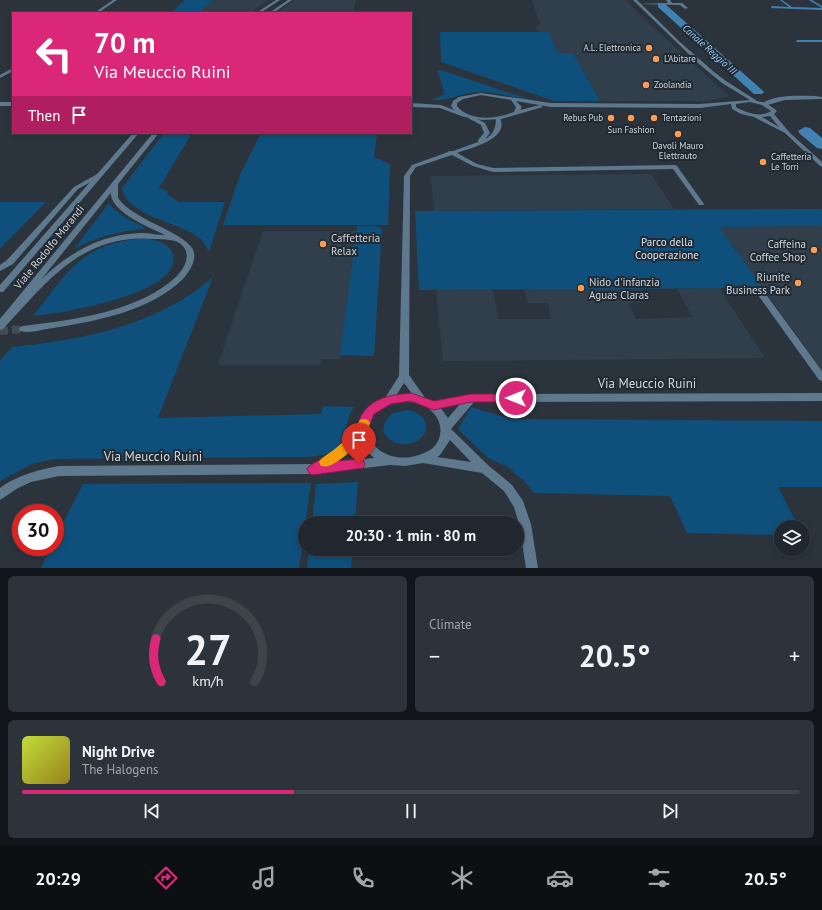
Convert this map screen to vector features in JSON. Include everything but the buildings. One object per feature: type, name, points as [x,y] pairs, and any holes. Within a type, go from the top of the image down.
[{"type":"street","points":[[97,12],[115,0]]},
{"type":"street","points":[[260,12],[278,0]]},
{"type":"street","points":[[272,12],[290,0]]},
{"type":"street","points":[[635,0],[725,82],[745,93],[756,102]]},
{"type":"street","points":[[668,0],[671,4]]},
{"type":"street","points":[[671,4],[684,0]]},
{"type":"street","points":[[640,4],[682,4],[686,8]]},
{"type":"street","points":[[0,77],[12,70]]},
{"type":"street","points":[[725,82],[736,102],[734,108],[742,113]]},
{"type":"street","points":[[412,105],[455,102],[470,96],[481,94],[493,95],[513,101],[551,105],[700,106],[736,102],[756,102],[771,107],[774,111],[772,114],[788,134],[822,165]]},
{"type":"street","points":[[764,104],[772,100],[788,98],[822,98]]},
{"type":"street","points":[[771,107],[781,100],[788,98]]},
{"type":"street","points":[[513,101],[519,107],[516,113]]},
{"type":"street","points":[[455,102],[454,106],[461,114]]},
{"type":"street","points":[[0,104],[12,104]]},
{"type":"street","points":[[420,105],[441,108],[461,114],[483,124],[487,133],[478,144]]},
{"type":"street","points":[[470,117],[498,119],[516,113],[551,105]]},
{"type":"street","points":[[700,106],[753,115],[772,114]]},
{"type":"street","points":[[753,115],[788,134]]},
{"type":"street","points":[[404,376],[407,176],[414,166],[491,138],[498,128],[498,119]]},
{"type":"street","name":"Viale Rodolfo Morandi","points":[[0,290],[135,134]]},
{"type":"street","name":"Viale Rodolfo Morandi","points":[[0,326],[155,134]]},
{"type":"street","points":[[451,152],[475,165],[493,170],[675,167],[701,204]]},
{"type":"street","name":"Viale Rodolfo Morandi","points":[[0,269],[10,262],[76,188],[101,174]]},
{"type":"street","points":[[23,329],[104,314],[133,305],[162,292],[179,279],[189,266],[191,255],[188,247],[179,239],[121,208],[114,197],[115,183]]},
{"type":"street","name":"Viale Rodolfo Morandi","points":[[0,326],[58,267],[83,250],[110,239],[134,235],[179,239]]},
{"type":"street","points":[[762,295],[822,378]]},
{"type":"street","name":"Via Meuccio Ruini","points":[[389,400],[404,376],[422,400]]},
{"type":"street","name":"Via Meuccio Ruini","points":[[313,469],[335,457],[348,446],[362,429],[370,411],[379,404],[389,400],[411,397],[422,400],[433,405],[440,411],[447,429],[485,469],[508,488],[519,505],[526,524],[532,568]]},
{"type":"street","name":"Via Meuccio Ruini","points":[[433,405],[471,398],[822,397]]},
{"type":"street","name":"Via Meuccio Ruini","points":[[423,460],[433,455],[440,448],[447,429],[471,398]]},
{"type":"street","name":"Via Meuccio Ruini","points":[[362,429],[364,439],[369,448],[389,461]]},
{"type":"street","name":"Via Meuccio Ruini","points":[[0,495],[9,487],[33,475],[59,471],[313,469],[389,461],[400,463],[423,460],[485,469]]},
{"type":"shaded area","points":[[214,0],[268,0],[251,12],[199,12]]},
{"type":"shaded area","points":[[295,0],[356,0],[353,12],[277,12]]},
{"type":"shaded area","points":[[532,0],[626,0],[641,16],[729,96],[710,101],[600,101],[573,53],[558,53],[549,32],[539,32],[535,28],[540,23]]},
{"type":"shaded area","points":[[651,174],[674,209],[434,211],[431,176]]},
{"type":"shaded area","name":"Riunite Business Park","points":[[822,226],[822,370],[719,227]]},
{"type":"shaded area","points":[[263,231],[356,231],[340,359],[321,359],[320,365],[218,365]]},
{"type":"shaded area","points":[[629,268],[647,302],[629,303],[636,319],[693,317],[677,289],[719,288],[765,358],[443,361],[436,290],[493,290],[498,319],[551,319],[548,303],[528,303],[520,273]]},
{"type":"green space","points":[[185,0],[214,0],[199,12],[172,12]]},
{"type":"green space","points":[[440,32],[549,32],[558,53],[573,53],[600,101],[554,101],[441,62]]},
{"type":"green space","points":[[437,70],[534,101],[486,92],[473,92],[443,100],[431,100],[445,94]]},
{"type":"green space","points":[[163,134],[191,134],[159,188],[167,191],[168,195],[179,202],[225,202],[209,252],[201,239],[192,233],[156,218],[134,206],[126,198],[122,188]]},
{"type":"green space","points":[[260,134],[377,134],[374,157],[390,164],[388,225],[223,225],[240,175]]},
{"type":"green space","points":[[0,202],[46,202],[0,249]]},
{"type":"green space","points":[[109,203],[121,214],[144,227],[144,229],[108,235],[74,249]]},
{"type":"green space","name":"Parco della Cooperazione","points":[[822,209],[822,226],[719,227],[763,288],[419,290],[415,211]]},
{"type":"green space","points":[[357,226],[376,226],[382,229],[374,356],[340,355]]},
{"type":"green space","points":[[146,238],[166,245],[173,255],[171,269],[159,281],[140,291],[91,306],[33,316],[68,272],[79,261],[106,246],[124,241]]},
{"type":"green space","points":[[213,277],[158,418],[321,414],[323,406],[354,407],[349,416],[342,441],[337,447],[331,452],[309,457],[55,459],[32,464],[0,481],[0,361],[12,347],[65,340],[118,327],[144,318],[169,307],[192,294]]},
{"type":"green space","points":[[471,407],[510,419],[822,421],[822,487],[778,487],[795,520],[774,520],[774,535],[687,533],[670,496],[534,493],[528,485],[508,467],[488,458],[458,429]]},
{"type":"green space","points":[[408,410],[422,417],[426,424],[426,432],[422,437],[410,443],[404,444],[392,441],[383,431],[385,421],[393,413]]},
{"type":"green space","points":[[358,482],[356,516],[313,516],[316,484]]},
{"type":"green space","points":[[311,483],[306,516],[298,516],[298,556],[301,556],[299,568],[41,568],[47,556],[64,556],[64,521],[83,484]]},
{"type":"green space","points":[[308,556],[352,556],[351,568],[307,568]]},
{"type":"waterway","points":[[781,0],[792,8]]},
{"type":"waterway","points":[[810,0],[822,7]]},
{"type":"waterway","name":"Canale Reggio III","points":[[661,5],[758,92]]},
{"type":"waterway","points":[[772,7],[792,8]]},
{"type":"waterway","points":[[792,8],[822,9]]},
{"type":"waterway","points":[[797,41],[822,41]]},
{"type":"waterway","name":"Canale Reggio III","points":[[805,131],[822,145]]},
{"type":"tunnel","points":[[0,331],[23,329]]},
{"type":"slow traffic","points":[[325,462],[335,457],[348,446],[362,429],[364,423]]},
{"type":"place","name":"A.L. Elettronica","points":[[649,48]]},
{"type":"place","name":"L’Abitare","points":[[656,59]]},
{"type":"place","name":"Zoolandia","points":[[646,85]]},
{"type":"place","name":"Rebus Pub","points":[[611,118]]},
{"type":"place","name":"Sun Fashion","points":[[631,118]]},
{"type":"place","name":"Tentazioni","points":[[654,118]]},
{"type":"place","name":"Davoli Mauro Elettrauto","points":[[678,134]]},
{"type":"place","name":"Caffetteria Le Torri","points":[[763,162]]},
{"type":"place","name":"Caffetteria Relax","points":[[323,244]]},
{"type":"place","name":"Caffeina Coffee Shop","points":[[814,250]]},
{"type":"place","name":"Riunite Business Park","points":[[798,283]]},
{"type":"place","name":"Nido d'infanzia Aguas Claras","points":[[581,288]]},
{"type":"route","points":[[359,464],[313,469],[335,457],[348,446],[362,429],[370,411],[379,404],[400,397],[411,397],[433,405],[471,398],[516,398]]}]
